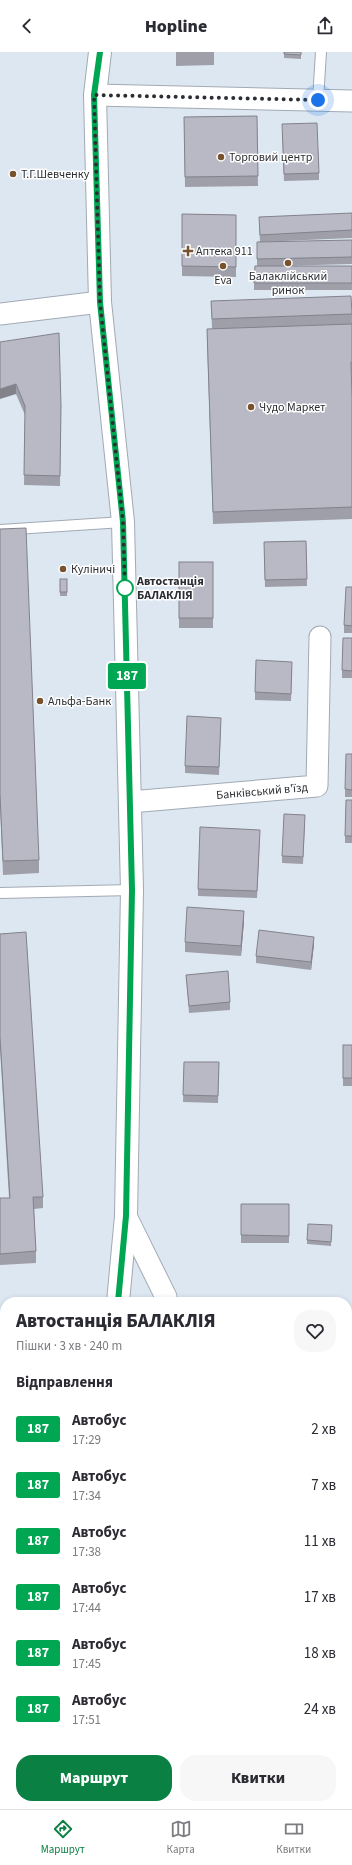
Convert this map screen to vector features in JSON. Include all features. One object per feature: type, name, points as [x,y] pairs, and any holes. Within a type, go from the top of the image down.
[{"type":"street","points":[[100,52],[94,95],[100,302],[123,522],[132,890],[126,1216],[118,1297]]},
{"type":"street","points":[[94,95],[352,101]]},
{"type":"street","points":[[0,314],[100,302]]},
{"type":"street","name":"Банківський в'їзд","points":[[130,802],[317,786],[320,637]]},
{"type":"street","points":[[126,1216],[166,1297]]},
{"type":"lane","points":[[318,100],[321,52]]},
{"type":"lane","points":[[0,530],[123,522]]},
{"type":"lane","points":[[0,893],[132,890]]},
{"type":"building","points":[[284,52],[301,52],[301,55],[284,54]]},
{"type":"building","name":"Торговий центр","points":[[257,116],[258,176],[185,177],[184,117]]},
{"type":"building","points":[[317,123],[319,173],[284,174],[282,124]]},
{"type":"building","points":[[352,213],[352,230],[260,235],[259,217]]},
{"type":"building","points":[[182,214],[236,215],[236,267],[182,266]]},
{"type":"building","points":[[352,240],[352,257],[257,259],[257,242]]},
{"type":"building","points":[[255,266],[352,266],[352,283],[254,283]]},
{"type":"building","points":[[351,296],[352,314],[212,319],[211,301]]},
{"type":"building","points":[[352,324],[352,507],[213,512],[207,329]]},
{"type":"building","points":[[59,333],[61,406],[60,476],[24,475],[25,406],[16,384],[0,389],[0,342]]},
{"type":"building","points":[[26,528],[39,860],[3,861],[0,794],[0,529]]},
{"type":"building","points":[[306,541],[307,579],[265,580],[264,542]]},
{"type":"building","points":[[179,562],[213,562],[213,618],[179,618]]},
{"type":"building","points":[[60,579],[67,579],[67,592],[60,592]]},
{"type":"building","points":[[346,587],[352,587],[352,626],[344,625]]},
{"type":"building","points":[[343,638],[352,638],[352,671],[342,670]]},
{"type":"building","points":[[256,660],[292,662],[291,694],[255,692]]},
{"type":"building","points":[[187,716],[221,718],[219,767],[185,766]]},
{"type":"building","points":[[346,754],[352,754],[352,790],[345,789]]},
{"type":"building","points":[[346,800],[352,800],[352,836],[345,836]]},
{"type":"building","points":[[284,814],[305,815],[303,857],[282,856]]},
{"type":"building","points":[[200,827],[260,830],[257,891],[198,889]]},
{"type":"building","points":[[187,907],[244,911],[241,946],[185,942]]},
{"type":"building","points":[[259,930],[314,937],[311,962],[256,956]]},
{"type":"building","points":[[26,932],[43,1197],[33,1197],[36,1251],[0,1254],[0,1198],[10,1198],[0,1037],[0,934]]},
{"type":"building","points":[[228,971],[230,1002],[189,1006],[186,975]]},
{"type":"building","points":[[343,1045],[352,1045],[352,1078],[343,1078]]},
{"type":"building","points":[[184,1062],[219,1062],[218,1096],[183,1095]]},
{"type":"building","points":[[241,1204],[289,1204],[289,1236],[241,1235]]},
{"type":"building","points":[[308,1224],[332,1225],[331,1242],[307,1240]]},
{"type":"bus line","name":"187","points":[[100,52],[94,95],[100,302],[123,522],[132,890],[126,1216],[118,1297]]},
{"type":"place","name":"Торговий центр","points":[[221,157]]},
{"type":"place","name":"Т.Г.Шевченку","points":[[13,174]]},
{"type":"place","name":"Аптека 911","points":[[188,251]]},
{"type":"place","name":"Балаклійський ринок","points":[[288,263]]},
{"type":"place","name":"Eva","points":[[223,266]]},
{"type":"place","name":"Чудо Маркет","points":[[251,407]]},
{"type":"place","name":"Куліничі","points":[[63,569]]},
{"type":"place","name":"Автостанція БАЛАКЛІЯ","points":[[125,588]]},
{"type":"place","name":"Альфа-Банк","points":[[40,701]]},
{"type":"route","points":[[125,588],[123,522],[100,302],[94,95],[318,100]]}]
